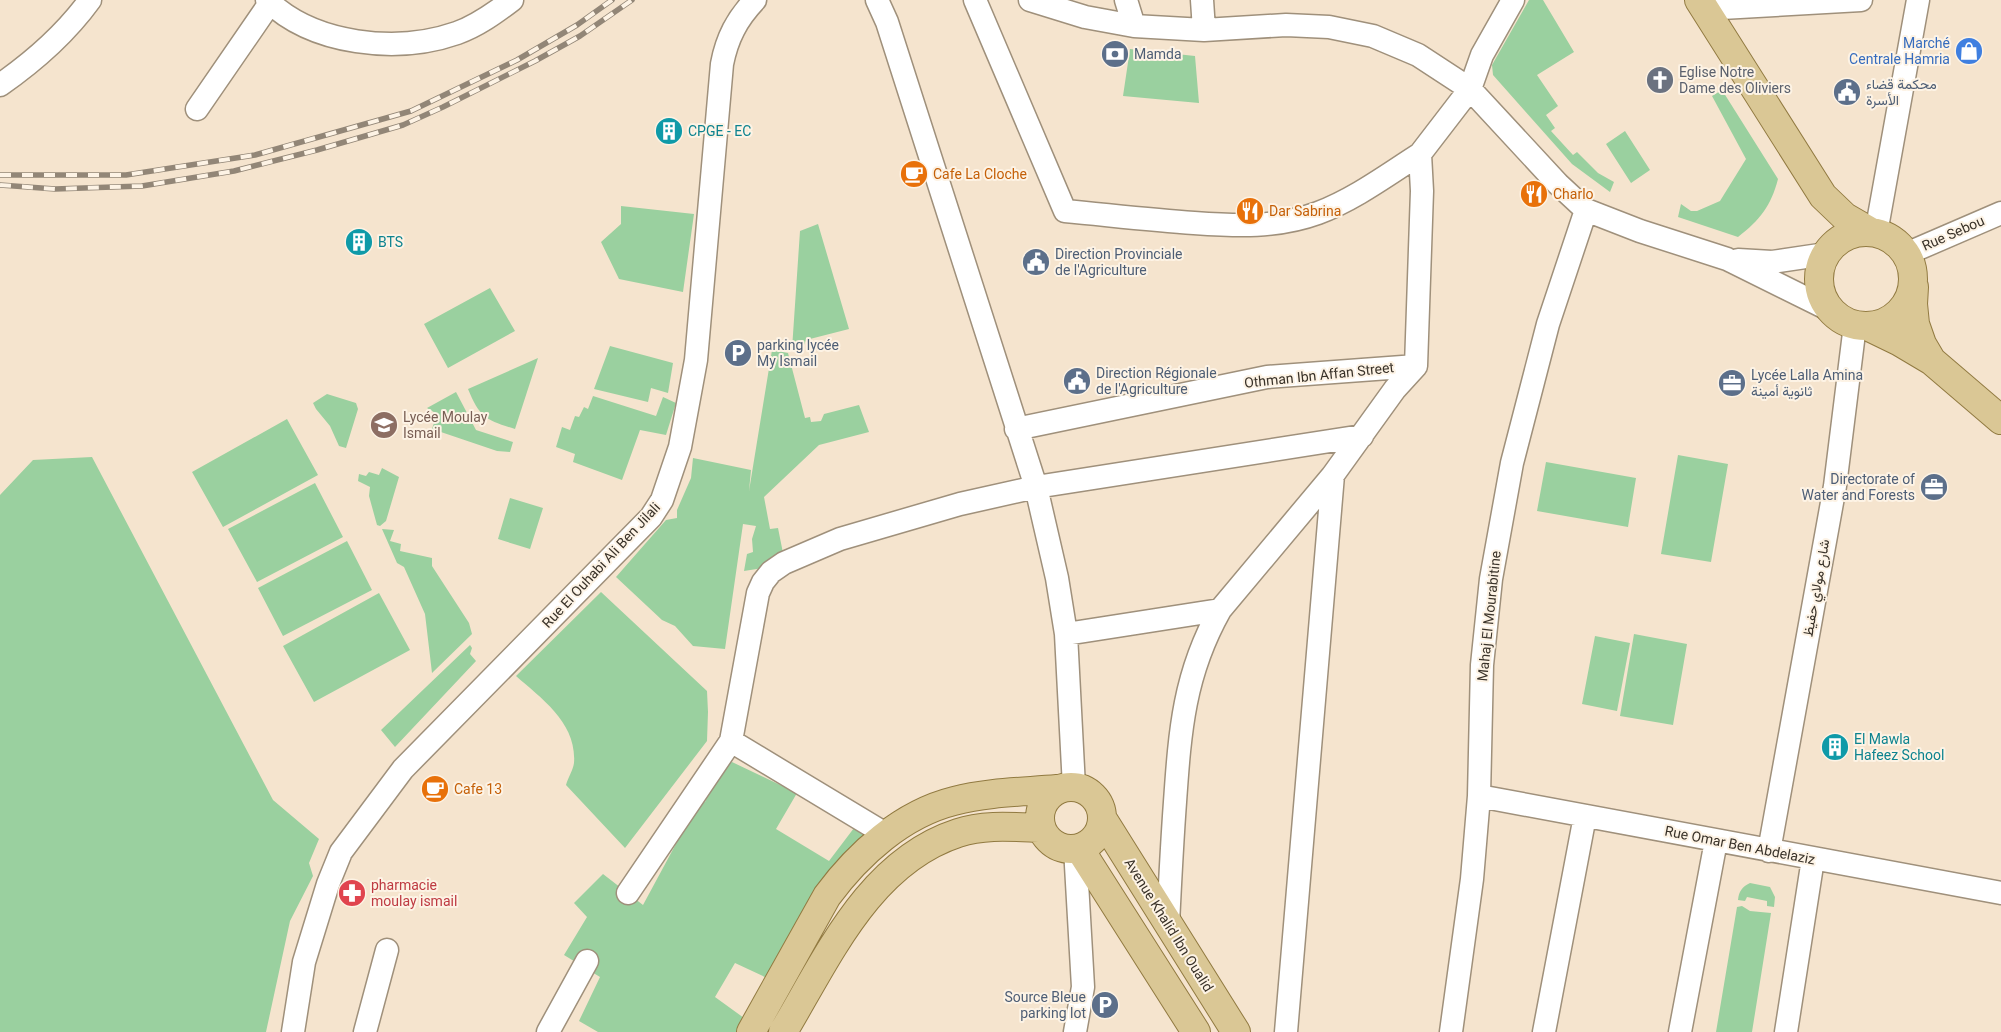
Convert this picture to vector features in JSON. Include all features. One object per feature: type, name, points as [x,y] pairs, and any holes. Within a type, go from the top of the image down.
[{"type":"main road","points":[[1702,4],[1822,196],[1845,217],[1873,233],[1898,244],[1906,254],[1914,283],[1913,304],[1916,324],[1922,344],[1932,361]]},
{"type":"main road","points":[[1822,196],[1828,225],[1826,254]]},
{"type":"main road","points":[[1873,233],[1850,235],[1832,246],[1826,254],[1821,265],[1819,277],[1820,290],[1825,301],[1842,320],[1861,325],[1900,342],[1932,361],[2001,420]]},
{"type":"main road","points":[[1861,325],[1889,320],[1898,314],[1906,305],[1914,283]]},
{"type":"main road","points":[[1066,788],[1044,801],[1040,810],[1041,828],[1045,835],[1056,845],[1063,848],[1077,848],[1092,840],[1098,833],[1102,818]]},
{"type":"main road","points":[[751,1032],[827,896],[842,876],[868,850],[887,835],[922,812],[953,801],[998,794],[1066,788]]},
{"type":"main road","name":"Avenue Khalid Ibn Oualid","points":[[1066,788],[1082,789],[1094,797],[1101,810],[1102,818],[1236,1032]]},
{"type":"main road","points":[[783,1032],[863,902],[881,881],[902,863],[930,844],[958,832],[987,827],[1041,828]]},
{"type":"main road","points":[[1077,848],[1196,1032]]},
{"type":"street","points":[[0,85],[36,58],[63,32],[90,0]]},
{"type":"street","points":[[197,109],[268,2],[296,20],[323,33],[344,40],[383,44],[429,41],[458,33],[486,19],[512,0]]},
{"type":"street","name":"Rue El Ouhabi Ali Ben Jilali","points":[[293,1032],[304,962],[328,884],[341,852],[403,769],[651,516],[662,500],[680,447],[696,360],[722,64],[730,34],[746,9],[755,0]]},
{"type":"street","points":[[877,0],[887,22],[1036,487],[1066,634],[1066,788]]},
{"type":"street","points":[[887,0],[887,22]]},
{"type":"street","points":[[975,0],[1065,211],[1246,226],[1280,223],[1334,207],[1358,194],[1420,154],[1470,90],[1482,55],[1513,0]]},
{"type":"street","points":[[1030,0],[1085,18],[1134,26],[1204,30],[1286,25],[1329,27],[1373,36],[1418,55],[1470,90],[1539,165],[1586,210],[1727,259],[1832,311]]},
{"type":"street","points":[[1126,0],[1134,26]]},
{"type":"street","points":[[1202,0],[1204,30]]},
{"type":"street","points":[[1702,4],[1861,0]]},
{"type":"street","points":[[1873,233],[1918,0]]},
{"type":"street","points":[[1168,924],[1178,756],[1184,706],[1197,658],[1206,634],[1220,610],[1334,475],[1394,389],[1416,366],[1422,192],[1420,154]]},
{"type":"street","name":"Mahaj El Mourabitine","points":[[1450,1032],[1472,879],[1479,796],[1482,665],[1491,579],[1512,464],[1548,324],[1586,210]]},
{"type":"street","name":"Rue Sebou","points":[[1906,254],[2001,213]]},
{"type":"street","points":[[1727,259],[1772,262],[1826,254]]},
{"type":"street","name":"شارع مولاي حفيظ","points":[[1769,851],[1835,486],[1861,325]]},
{"type":"street","name":"Othman Ibn Affan Street","points":[[1016,429],[1267,377],[1416,366]]},
{"type":"street","points":[[628,893],[731,741],[758,593],[763,582],[771,572],[784,563],[840,540],[960,504],[1036,487],[1362,436]]},
{"type":"street","points":[[1286,1032],[1334,475]]},
{"type":"street","points":[[1066,634],[1220,610]]},
{"type":"street","points":[[731,741],[887,835]]},
{"type":"street","name":"Rue Omar Ben Abdelaziz","points":[[1479,796],[2001,894]]},
{"type":"street","points":[[1544,1032],[1585,816]]},
{"type":"street","points":[[1680,1032],[1716,841]]},
{"type":"street","points":[[1075,1032],[1083,987],[1077,848]]},
{"type":"street","points":[[1786,1032],[1814,859]]},
{"type":"street","points":[[365,1032],[387,950]]},
{"type":"street","points":[[548,1032],[587,961]]},
{"type":"green space","points":[[1529,0],[1543,0],[1574,52],[1537,75],[1558,106],[1546,115],[1555,128],[1551,131],[1573,155],[1577,152],[1598,173],[1614,182],[1610,192],[1572,164],[1493,75],[1492,65]]},
{"type":"green space","points":[[1130,49],[1195,56],[1199,103],[1123,96]]},
{"type":"green space","points":[[1722,90],[1778,179],[1772,197],[1764,212],[1753,225],[1738,237],[1678,217],[1681,204],[1691,211],[1697,211],[1720,201],[1746,159],[1712,96]]},
{"type":"green space","points":[[1625,131],[1650,170],[1631,183],[1606,144]]},
{"type":"green space","points":[[621,206],[694,214],[683,292],[619,279],[601,242],[621,224]]},
{"type":"green space","points":[[818,224],[849,329],[806,340],[804,345],[792,349],[800,231]]},
{"type":"green space","points":[[490,288],[515,331],[448,368],[424,324]]},
{"type":"green space","points":[[610,346],[673,363],[668,393],[651,388],[648,402],[594,389]]},
{"type":"green space","points":[[772,350],[788,353],[805,418],[810,417],[811,422],[821,421],[824,414],[859,405],[869,432],[819,445],[764,497],[770,529],[778,528],[783,553],[763,568],[744,571],[747,554],[753,552],[752,539],[756,526],[743,524],[725,649],[693,646],[675,626],[662,620],[616,577],[666,520],[677,518],[677,510],[691,478],[693,458],[751,470],[749,491]]},
{"type":"green space","points":[[538,358],[515,429],[497,423],[480,412],[468,389]]},
{"type":"green space","points":[[456,392],[476,430],[513,442],[510,452],[497,451],[432,429],[437,414],[427,408]]},
{"type":"green space","points":[[327,394],[356,403],[358,409],[346,448],[339,446],[330,426],[313,403]]},
{"type":"green space","points":[[593,396],[656,416],[663,397],[676,403],[666,435],[640,430],[622,480],[573,462],[575,454],[556,447],[562,427],[570,430],[575,416],[579,417],[584,407],[588,409]]},
{"type":"green space","points":[[287,419],[318,475],[223,527],[192,472]]},
{"type":"green space","points":[[1678,455],[1728,464],[1711,562],[1661,554]]},
{"type":"green space","points":[[92,457],[273,800],[319,839],[309,863],[313,876],[290,921],[266,1032],[0,1032],[0,495],[33,460]]},
{"type":"green space","points":[[1546,462],[1636,478],[1628,527],[1537,511]]},
{"type":"green space","points":[[382,468],[399,477],[386,521],[380,526],[377,525],[369,496],[370,487],[358,481],[359,474],[366,476],[369,472],[379,475]]},
{"type":"green space","points":[[315,483],[343,537],[257,582],[228,529]]},
{"type":"green space","points":[[510,498],[543,508],[530,549],[498,539]]},
{"type":"green space","points":[[382,529],[394,530],[390,541],[401,544],[400,551],[432,558],[432,566],[469,623],[472,634],[432,673],[425,614],[404,567],[397,563]]},
{"type":"green space","points":[[347,541],[372,590],[283,636],[258,588]]},
{"type":"green space","points":[[601,592],[707,691],[707,741],[625,848],[566,785],[574,763],[570,736],[564,724],[547,703],[516,676]]},
{"type":"green space","points":[[379,593],[410,650],[314,702],[283,646]]},
{"type":"green space","points":[[1634,634],[1687,644],[1673,725],[1620,716]]},
{"type":"green space","points":[[1595,636],[1630,643],[1617,711],[1582,704]]},
{"type":"green space","points":[[470,645],[472,648],[470,654],[476,661],[395,747],[381,730]]},
{"type":"green space","points":[[732,762],[797,793],[776,829],[829,861],[854,828],[865,835],[767,978],[735,963],[715,997],[744,1018],[737,1032],[598,1032],[579,1021],[600,977],[564,955],[587,917],[574,903],[603,874],[643,905],[698,803],[705,802],[720,767]]},
{"type":"green space","points":[[1750,883],[1770,887],[1775,897],[1774,907],[1767,906],[1767,901],[1747,897],[1745,901],[1738,900],[1741,890]]},
{"type":"green space","points":[[1742,906],[1750,911],[1771,913],[1752,1032],[1716,1032],[1737,907]]},
{"type":"railway","points":[[0,175],[126,175],[255,155],[411,111],[517,60],[577,25],[612,0]]},
{"type":"railway","points":[[0,185],[55,189],[142,186],[234,171],[317,150],[403,125],[535,61],[580,36],[632,0]]},
{"type":"place","name":"Marché Centrale Hamria","points":[[1969,51]]},
{"type":"place","name":"Mamda","points":[[1115,54]]},
{"type":"place","name":"Eglise Notre Dame des Oliviers","points":[[1660,80]]},
{"type":"place","name":"محكمة قضاء الأسرة","points":[[1847,92]]},
{"type":"place","name":"CPGE - EC","points":[[669,131]]},
{"type":"place","name":"Cafe La Cloche","points":[[914,174]]},
{"type":"place","name":"Charlo","points":[[1534,194]]},
{"type":"place","name":"Dar Sabrina","points":[[1250,211]]},
{"type":"place","name":"BTS","points":[[359,242]]},
{"type":"place","name":"Direction Provinciale de l'Agriculture","points":[[1036,262]]},
{"type":"place","name":"parking lycée My Ismail","points":[[738,353]]},
{"type":"place","name":"Direction Régionale de l'Agriculture","points":[[1077,381]]},
{"type":"place","name":"Lycée Lalla Amina ثانوية أمينة","points":[[1732,383]]},
{"type":"place","name":"Lycée Moulay Ismail","points":[[384,425]]},
{"type":"place","name":"Directorate of Water and Forests","points":[[1934,487]]},
{"type":"place","name":"El Mawla Hafeez School","points":[[1835,747]]},
{"type":"place","name":"Cafe 13","points":[[435,789]]},
{"type":"place","name":"pharmacie moulay ismail","points":[[352,893]]},
{"type":"place","name":"Source Bleue parking lot","points":[[1105,1005]]}]
